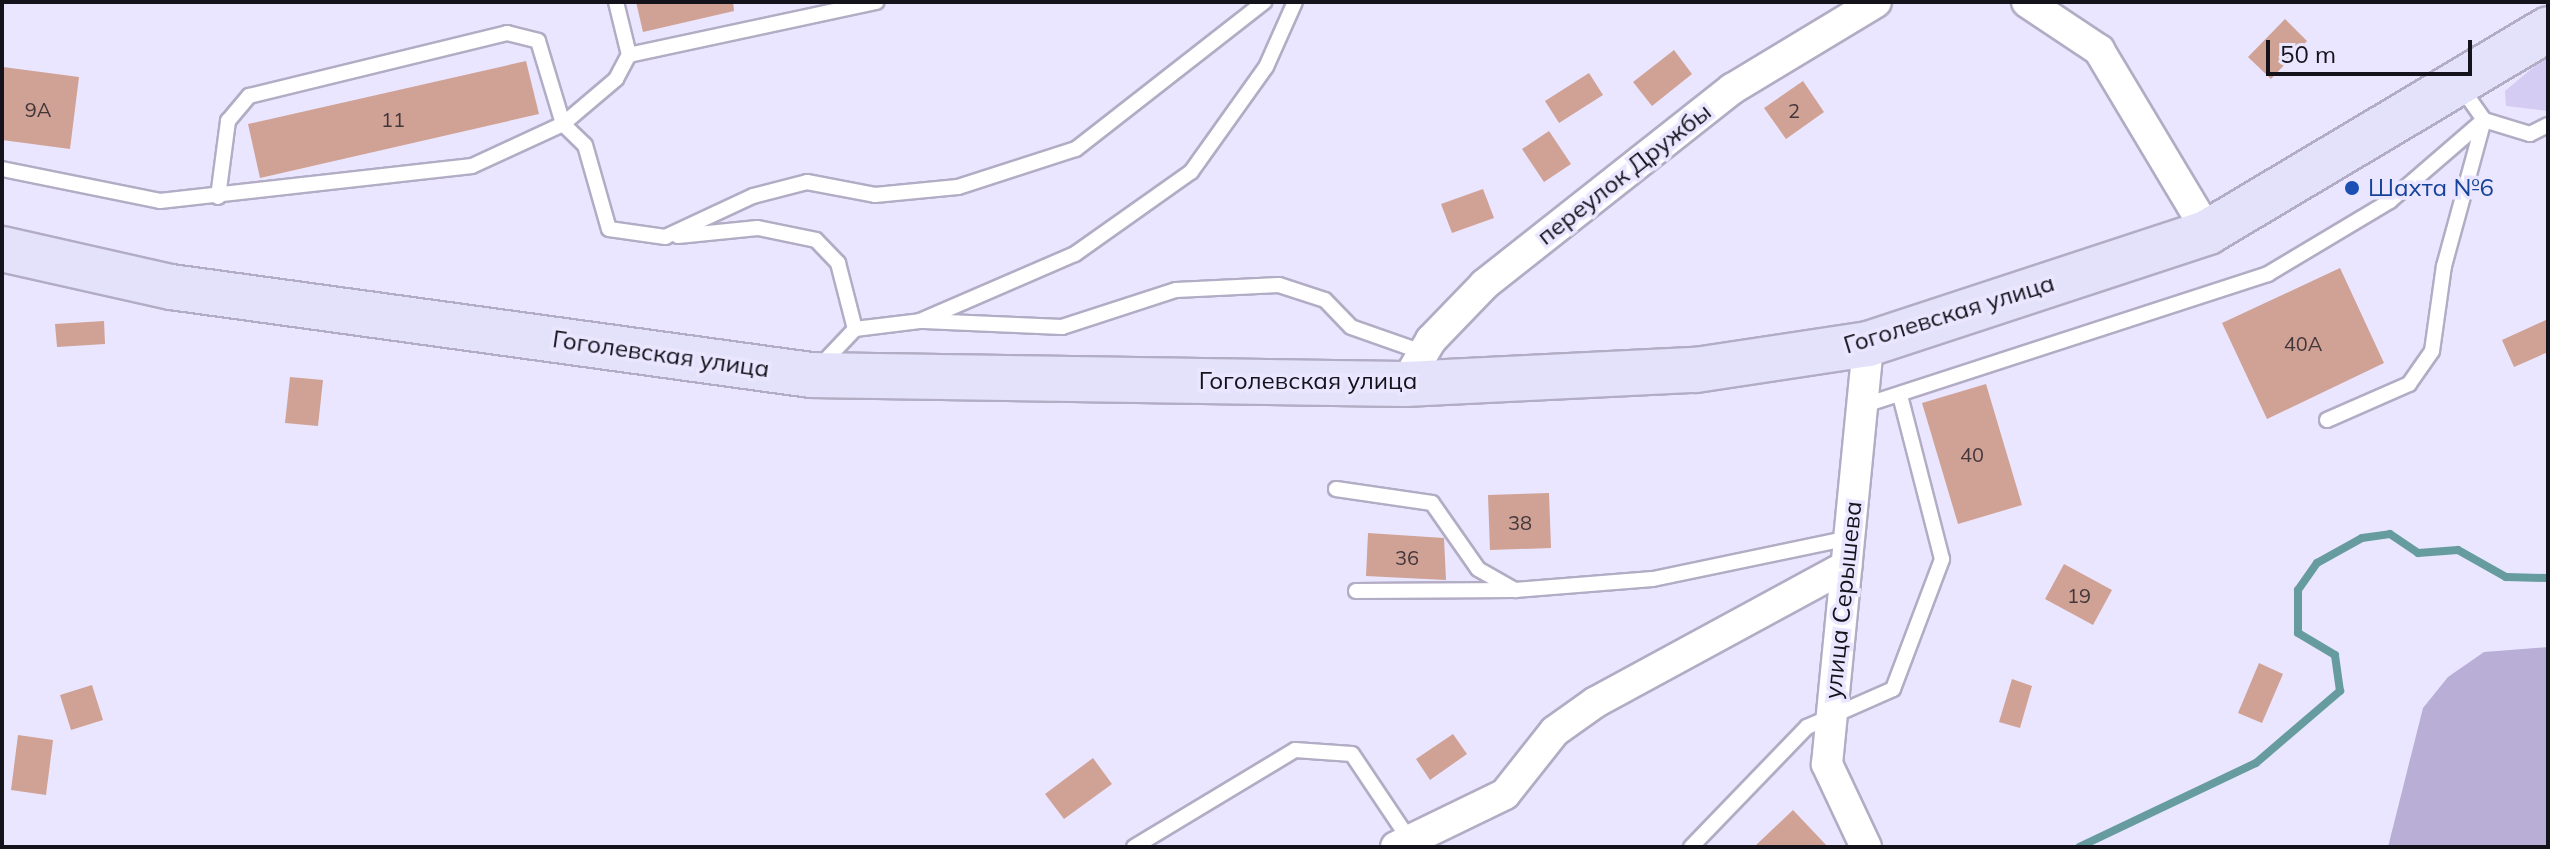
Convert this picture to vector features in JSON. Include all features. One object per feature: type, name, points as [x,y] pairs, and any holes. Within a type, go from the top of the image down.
[{"type":"main road","name":"Гоголевская улица","points":[[2,249],[171,287],[811,375],[1413,368],[1696,370],[1868,344],[2208,232],[2548,29]]},
{"type":"street","name":"переулок Дружбы","points":[[1413,368],[1485,284],[1732,89],[1876,2]]},
{"type":"street","points":[[2027,2],[2099,50],[2208,232]]},
{"type":"street","name":"улица Серышева","points":[[1866,847],[1827,764],[1868,344]]},
{"type":"street","points":[[1402,843],[1505,794],[1555,731],[1596,702],[1847,552]]},
{"type":"lane","points":[[2,169],[160,201],[218,197],[472,166],[563,124],[616,79],[629,55],[616,2]]},
{"type":"lane","points":[[629,55],[876,2]]},
{"type":"lane","points":[[665,237],[753,196],[807,182],[875,195],[958,187],[1076,149],[1264,2]]},
{"type":"lane","points":[[920,321],[1075,254],[1191,172],[1266,67],[1295,2]]},
{"type":"lane","points":[[218,197],[228,121],[249,96],[507,33],[538,41],[563,124],[585,145],[609,229],[665,237],[758,228],[816,240],[838,263],[855,329]]},
{"type":"lane","points":[[2459,83],[2484,120],[2548,137]]},
{"type":"lane","points":[[1862,406],[2268,274],[2390,201],[2484,120]]},
{"type":"lane","points":[[2327,420],[2409,384],[2432,351],[2444,266],[2484,120]]},
{"type":"lane","points":[[2530,134],[2548,125]]},
{"type":"lane","points":[[811,375],[855,329],[920,321],[1062,327],[1176,290],[1279,285],[1325,300],[1351,327],[1413,368]]},
{"type":"lane","points":[[1691,847],[1807,727],[1893,689],[1942,559],[1900,395]]},
{"type":"lane","points":[[1336,489],[1432,503],[1478,569],[1515,590]]},
{"type":"lane","points":[[1356,591],[1515,590],[1653,579],[1847,552]]},
{"type":"lane","points":[[1134,847],[1295,750],[1352,754],[1402,843]]},
{"type":"shaded area","points":[[2548,55],[2548,111],[2506,106],[2505,91]]},
{"type":"shaded area","points":[[2548,647],[2548,847],[2388,847],[2423,708],[2448,677],[2484,652]]},
{"type":"building","points":[[636,2],[733,2],[734,11],[643,32]]},
{"type":"building","points":[[2285,19],[2307,41],[2271,79],[2248,57]]},
{"type":"building","points":[[1674,50],[1692,74],[1652,106],[1633,82]]},
{"type":"building","points":[[526,61],[539,114],[260,178],[248,124]]},
{"type":"building","points":[[3,67],[79,77],[70,149],[2,140]]},
{"type":"building","points":[[1589,73],[1603,95],[1559,123],[1545,101]]},
{"type":"building","points":[[1803,81],[1824,112],[1786,139],[1764,108]]},
{"type":"building","points":[[1549,131],[1571,164],[1544,182],[1522,149]]},
{"type":"building","points":[[1483,189],[1494,218],[1452,233],[1441,204]]},
{"type":"building","points":[[2340,268],[2384,363],[2267,419],[2222,323]]},
{"type":"building","points":[[2548,319],[2548,352],[2514,367],[2502,340]]},
{"type":"building","points":[[104,321],[105,344],[57,347],[55,324]]},
{"type":"building","points":[[290,377],[323,380],[318,426],[285,423]]},
{"type":"building","points":[[1986,384],[2022,505],[1958,524],[1922,403]]},
{"type":"building","points":[[1549,493],[1551,548],[1490,550],[1488,495]]},
{"type":"building","points":[[1368,533],[1444,538],[1446,580],[1366,576]]},
{"type":"building","points":[[2064,564],[2112,590],[2093,625],[2045,599]]},
{"type":"building","points":[[2259,663],[2283,674],[2262,723],[2238,713]]},
{"type":"building","points":[[2012,679],[2032,686],[2020,728],[1999,722]]},
{"type":"building","points":[[92,685],[103,720],[71,730],[60,695]]},
{"type":"building","points":[[1453,734],[1467,754],[1430,780],[1416,759]]},
{"type":"building","points":[[18,735],[53,740],[46,795],[11,790]]},
{"type":"building","points":[[1093,758],[1112,784],[1064,819],[1045,794]]},
{"type":"building","points":[[1793,810],[1828,847],[1754,847]]},
{"type":"waterway","points":[[2079,847],[2256,763],[2340,691],[2335,655],[2298,633],[2298,590],[2317,563],[2362,538],[2390,534],[2418,553],[2458,550],[2506,577],[2548,578]]},
{"type":"place","name":"Шахта №6","points":[[2352,188]]}]
